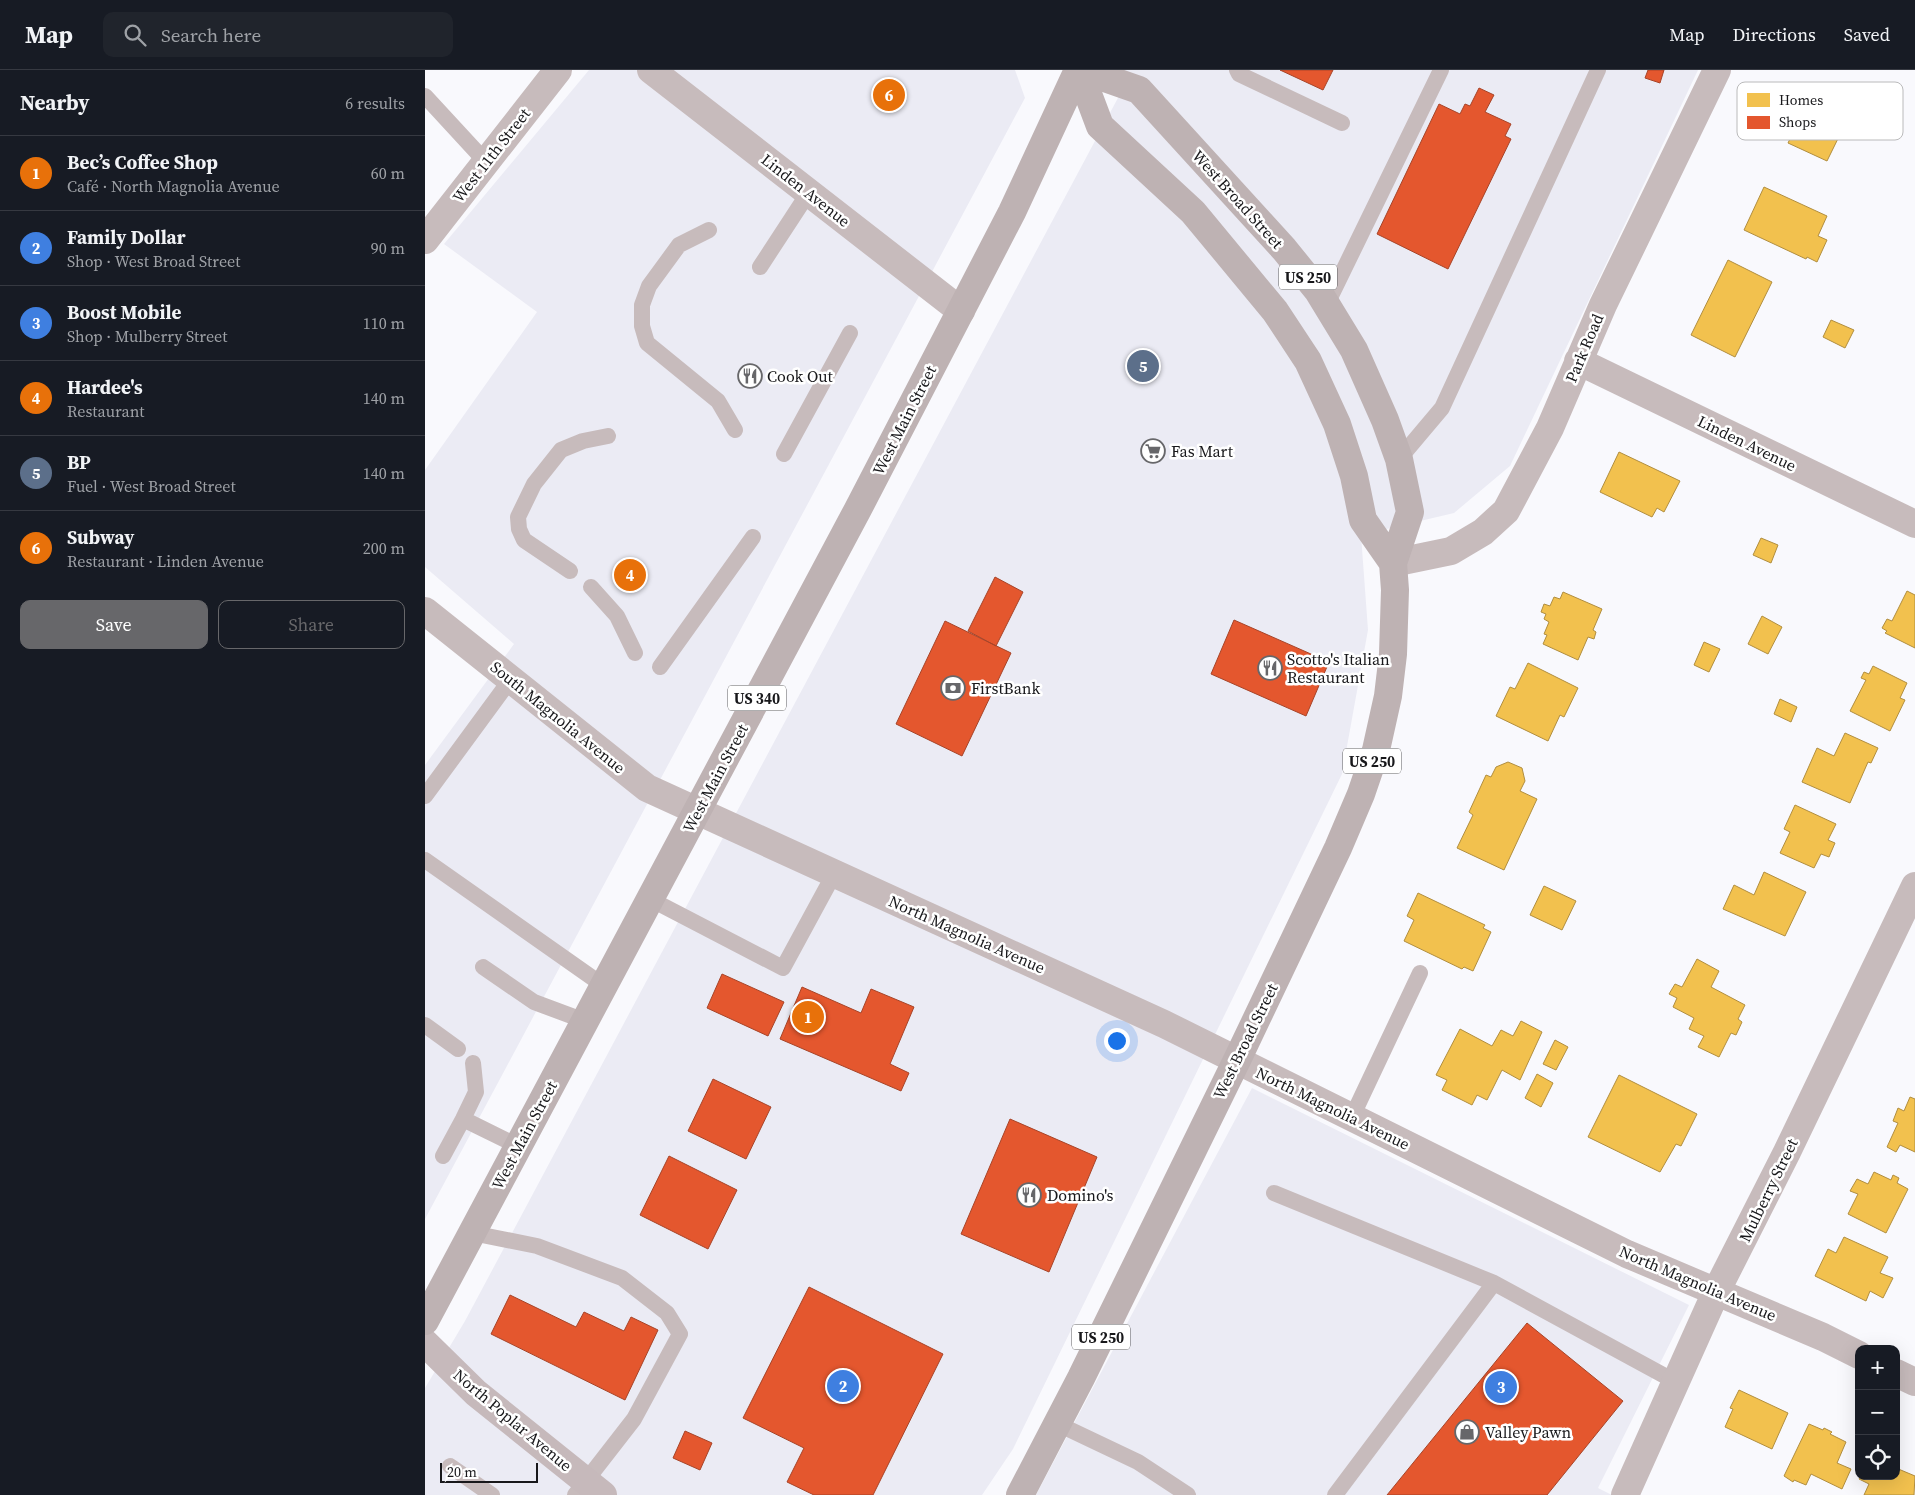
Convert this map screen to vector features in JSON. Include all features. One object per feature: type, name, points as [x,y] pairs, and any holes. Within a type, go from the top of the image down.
[{"type":"main road","name":"West Broad Street","points":[[1020,1495],[1058,1424],[1237,1060],[1361,794],[1376,750],[1388,696],[1393,654],[1395,590],[1393,563],[1410,512],[1399,459],[1385,420],[1354,350],[1327,304],[1284,249],[1139,90],[1080,70]]},
{"type":"main road","name":"West Main Street","points":[[425,1321],[961,310],[1080,70]]},
{"type":"main road","name":"US 250","points":[[1080,70],[1100,126],[1193,212],[1275,311],[1308,362],[1337,424],[1354,476],[1363,520],[1393,563]]},
{"type":"main road","name":"North Poplar Avenue","points":[[425,1342],[476,1393],[588,1490]]},
{"type":"street","name":"West 11th Street","points":[[425,240],[558,70]]},
{"type":"street","name":"Linden Avenue","points":[[651,70],[961,310]]},
{"type":"street","name":"Park Road","points":[[1393,563],[1451,550],[1483,532],[1506,511],[1550,428],[1603,304],[1717,70]]},
{"type":"street","name":"Linden Avenue","points":[[1578,361],[1915,524]]},
{"type":"street","name":"South Magnolia Avenue","points":[[425,611],[647,788],[697,811]]},
{"type":"street","name":"North Magnolia Avenue","points":[[697,811],[1164,1024],[1627,1254],[1823,1337],[1855,1353]]},
{"type":"street","name":"Mulberry Street","points":[[1625,1495],[1717,1292],[1787,1152],[1915,886]]},
{"type":"street","points":[[1900,1375],[1915,1382]]},
{"type":"lane","points":[[1237,70],[1239,74],[1342,123]]},
{"type":"lane","points":[[1327,304],[1441,70]]},
{"type":"lane","points":[[1399,459],[1442,408],[1599,70]]},
{"type":"lane","points":[[425,96],[485,161]]},
{"type":"lane","points":[[760,267],[809,192]]},
{"type":"lane","points":[[709,230],[679,245],[649,286],[642,305],[642,326],[647,343],[718,401],[735,430]]},
{"type":"lane","points":[[784,454],[850,333]]},
{"type":"lane","points":[[570,571],[524,540],[519,529],[518,517],[534,484],[561,450],[583,441],[608,436]]},
{"type":"lane","points":[[660,667],[753,537]]},
{"type":"lane","points":[[591,587],[617,616],[635,653]]},
{"type":"lane","points":[[425,796],[511,679]]},
{"type":"lane","points":[[425,860],[604,986]]},
{"type":"lane","points":[[650,899],[783,968],[834,874]]},
{"type":"lane","points":[[483,967],[534,1002],[585,1021]]},
{"type":"lane","points":[[1352,1117],[1420,973]]},
{"type":"lane","points":[[425,1025],[458,1049]]},
{"type":"lane","points":[[443,1156],[475,1092],[473,1063]]},
{"type":"lane","points":[[463,1119],[518,1146]]},
{"type":"lane","points":[[1274,1193],[1494,1283],[1676,1382]]},
{"type":"lane","points":[[472,1233],[537,1246],[622,1278],[667,1314],[680,1334],[634,1419],[588,1490]]},
{"type":"lane","points":[[1335,1495],[1494,1283]]},
{"type":"lane","points":[[1058,1424],[1138,1462],[1188,1495]]},
{"type":"lane","points":[[450,1466],[492,1495]]},
{"type":"shaded area","points":[[589,70],[1015,70],[1025,98],[425,1219],[425,765],[514,644],[425,567],[425,470],[537,312],[444,244]]},
{"type":"shaded area","points":[[1117,70],[1698,70],[1510,466],[1454,513],[1361,535],[1368,630],[1342,774],[1013,1449],[982,1495],[425,1495],[425,1388],[465,1321],[1127,81]]},
{"type":"shaded area","points":[[1252,1088],[1689,1305],[1598,1488],[1612,1495],[1036,1495]]},
{"type":"building: Homes","points":[[1789,140],[1837,140],[1827,161],[1788,143]]},
{"type":"building: Homes","points":[[1764,187],[1827,216],[1818,236],[1827,240],[1817,262],[1807,257],[1806,259],[1744,230]]},
{"type":"building: Homes","points":[[1728,260],[1772,282],[1735,357],[1691,335]]},
{"type":"building: Homes","points":[[1831,320],[1854,330],[1845,348],[1823,337]]},
{"type":"building: Homes","points":[[1619,452],[1680,481],[1664,512],[1657,508],[1652,517],[1600,492]]},
{"type":"building: Homes","points":[[1761,538],[1778,545],[1771,563],[1753,555]]},
{"type":"building: Homes","points":[[1907,591],[1915,595],[1915,648],[1885,633],[1887,631],[1882,628],[1887,619],[1892,621]]},
{"type":"building: Homes","points":[[1563,592],[1602,609],[1593,630],[1596,632],[1594,639],[1588,637],[1578,660],[1543,644],[1547,635],[1544,634],[1549,622],[1544,619],[1546,614],[1541,612],[1544,604],[1550,606],[1554,597],[1560,599]]},
{"type":"building: Homes","points":[[1762,616],[1782,627],[1768,654],[1748,644]]},
{"type":"building: Homes","points":[[1704,642],[1720,649],[1709,672],[1694,665]]},
{"type":"building: Homes","points":[[1528,663],[1578,688],[1564,717],[1560,715],[1548,741],[1496,716],[1510,687],[1515,689]]},
{"type":"building: Homes","points":[[1873,666],[1907,683],[1900,698],[1905,700],[1890,731],[1850,711],[1866,680],[1861,678],[1864,672],[1869,674]]},
{"type":"building: Homes","points":[[1780,699],[1797,707],[1791,722],[1774,714]]},
{"type":"building: Homes","points":[[1845,733],[1878,748],[1871,763],[1868,762],[1850,803],[1802,782],[1817,748],[1834,756]]},
{"type":"building: Homes","points":[[1508,762],[1522,768],[1525,781],[1520,791],[1537,799],[1504,870],[1457,848],[1473,815],[1469,812],[1486,775],[1491,777],[1496,767]]},
{"type":"building: Homes","points":[[1795,805],[1836,824],[1828,840],[1835,843],[1829,857],[1821,854],[1814,868],[1780,853],[1790,832],[1784,829]]},
{"type":"building: Homes","points":[[1764,872],[1806,892],[1785,936],[1723,909],[1734,885],[1754,895]]},
{"type":"building: Homes","points":[[1544,886],[1576,901],[1562,930],[1530,915]]},
{"type":"building: Homes","points":[[1418,893],[1485,925],[1483,928],[1491,932],[1473,971],[1464,967],[1462,969],[1404,941],[1414,920],[1407,916]]},
{"type":"building: Homes","points":[[1697,959],[1719,971],[1711,987],[1745,1005],[1738,1019],[1742,1022],[1736,1035],[1731,1033],[1719,1057],[1698,1047],[1704,1036],[1689,1029],[1694,1018],[1673,1007],[1677,998],[1669,994],[1675,984],[1682,987]]},
{"type":"building: Homes","points":[[1521,1021],[1542,1032],[1520,1080],[1502,1070],[1487,1100],[1477,1095],[1472,1105],[1442,1090],[1447,1080],[1436,1075],[1460,1029],[1492,1046],[1501,1030],[1513,1036]]},
{"type":"building: Homes","points":[[1555,1040],[1568,1047],[1556,1070],[1543,1064]]},
{"type":"building: Homes","points":[[1537,1074],[1553,1083],[1541,1107],[1525,1098]]},
{"type":"building: Homes","points":[[1619,1075],[1697,1114],[1681,1146],[1676,1144],[1660,1172],[1588,1137]]},
{"type":"building: Homes","points":[[1910,1097],[1915,1099],[1915,1152],[1900,1145],[1896,1152],[1887,1147],[1898,1123],[1893,1121],[1898,1108],[1904,1111]]},
{"type":"building: Homes","points":[[1874,1172],[1891,1180],[1893,1175],[1899,1178],[1897,1183],[1908,1189],[1886,1233],[1848,1214],[1858,1194],[1850,1191],[1857,1179],[1868,1184]]},
{"type":"building: Homes","points":[[1844,1237],[1888,1257],[1880,1273],[1893,1278],[1883,1298],[1870,1291],[1866,1301],[1815,1276],[1828,1249],[1836,1253]]},
{"type":"building: Homes","points":[[1739,1390],[1788,1413],[1772,1449],[1725,1427],[1733,1409],[1730,1408]]},
{"type":"building: Homes","points":[[1809,1424],[1823,1430],[1824,1428],[1832,1432],[1830,1434],[1846,1442],[1837,1463],[1851,1469],[1842,1489],[1811,1474],[1806,1485],[1794,1480],[1793,1482],[1784,1476]]},
{"type":"building: Homes","points":[[1900,1470],[1915,1476],[1914,1495],[1864,1495],[1869,1484],[1861,1480],[1900,1480]]},
{"type":"building: Shops","points":[[1280,70],[1333,70],[1323,90]]},
{"type":"building: Shops","points":[[1648,70],[1664,70],[1660,83],[1645,78]]},
{"type":"building: Shops","points":[[1479,88],[1494,95],[1485,112],[1511,124],[1505,136],[1511,139],[1448,269],[1377,234],[1439,104],[1460,114],[1465,104],[1470,106]]},
{"type":"building: Shops","points":[[995,577],[1023,592],[996,646],[968,631]]},
{"type":"building: Shops","name":"Scotto's Italian Restaurant","points":[[1234,620],[1329,662],[1306,716],[1211,674]]},
{"type":"building: Shops","name":"FirstBank","points":[[945,621],[1011,653],[962,756],[896,724]]},
{"type":"building: Shops","points":[[722,974],[784,1002],[768,1036],[707,1008]]},
{"type":"building: Shops","points":[[802,987],[861,1013],[871,989],[914,1007],[890,1064],[909,1073],[901,1091],[780,1039]]},
{"type":"building: Shops","points":[[713,1079],[771,1107],[746,1159],[688,1131]]},
{"type":"building: Shops","name":"Domino's","points":[[1010,1119],[1097,1157],[1049,1272],[961,1234]]},
{"type":"building: Shops","points":[[669,1156],[737,1190],[708,1249],[640,1215]]},
{"type":"building: Shops","points":[[809,1287],[943,1354],[873,1495],[814,1495],[787,1482],[804,1448],[743,1418]]},
{"type":"building: Shops","points":[[510,1295],[576,1327],[584,1312],[624,1331],[631,1317],[658,1330],[625,1400],[491,1334]]},
{"type":"building: Shops","points":[[1527,1323],[1623,1401],[1547,1495],[1387,1495]]},
{"type":"building: Shops","points":[[685,1431],[712,1443],[700,1470],[673,1458]]},
{"type":"place","name":"Subway","points":[[889,95]]},
{"type":"place","name":"BP","points":[[1143,366]]},
{"type":"place","name":"Cook Out","points":[[750,376]]},
{"type":"place","name":"Fas Mart","points":[[1153,451]]},
{"type":"place","name":"Hardee's","points":[[630,575]]},
{"type":"place","name":"Scotto's Italian Restaurant","points":[[1270,668]]},
{"type":"place","name":"FirstBank","points":[[953,688]]},
{"type":"place","name":"Bec’s Coffee Shop","points":[[808,1017]]},
{"type":"place","name":"Domino's","points":[[1029,1195]]},
{"type":"place","name":"Family Dollar","points":[[843,1386]]},
{"type":"place","name":"Boost Mobile","points":[[1501,1387]]},
{"type":"place","name":"Valley Pawn","points":[[1467,1432]]}]
